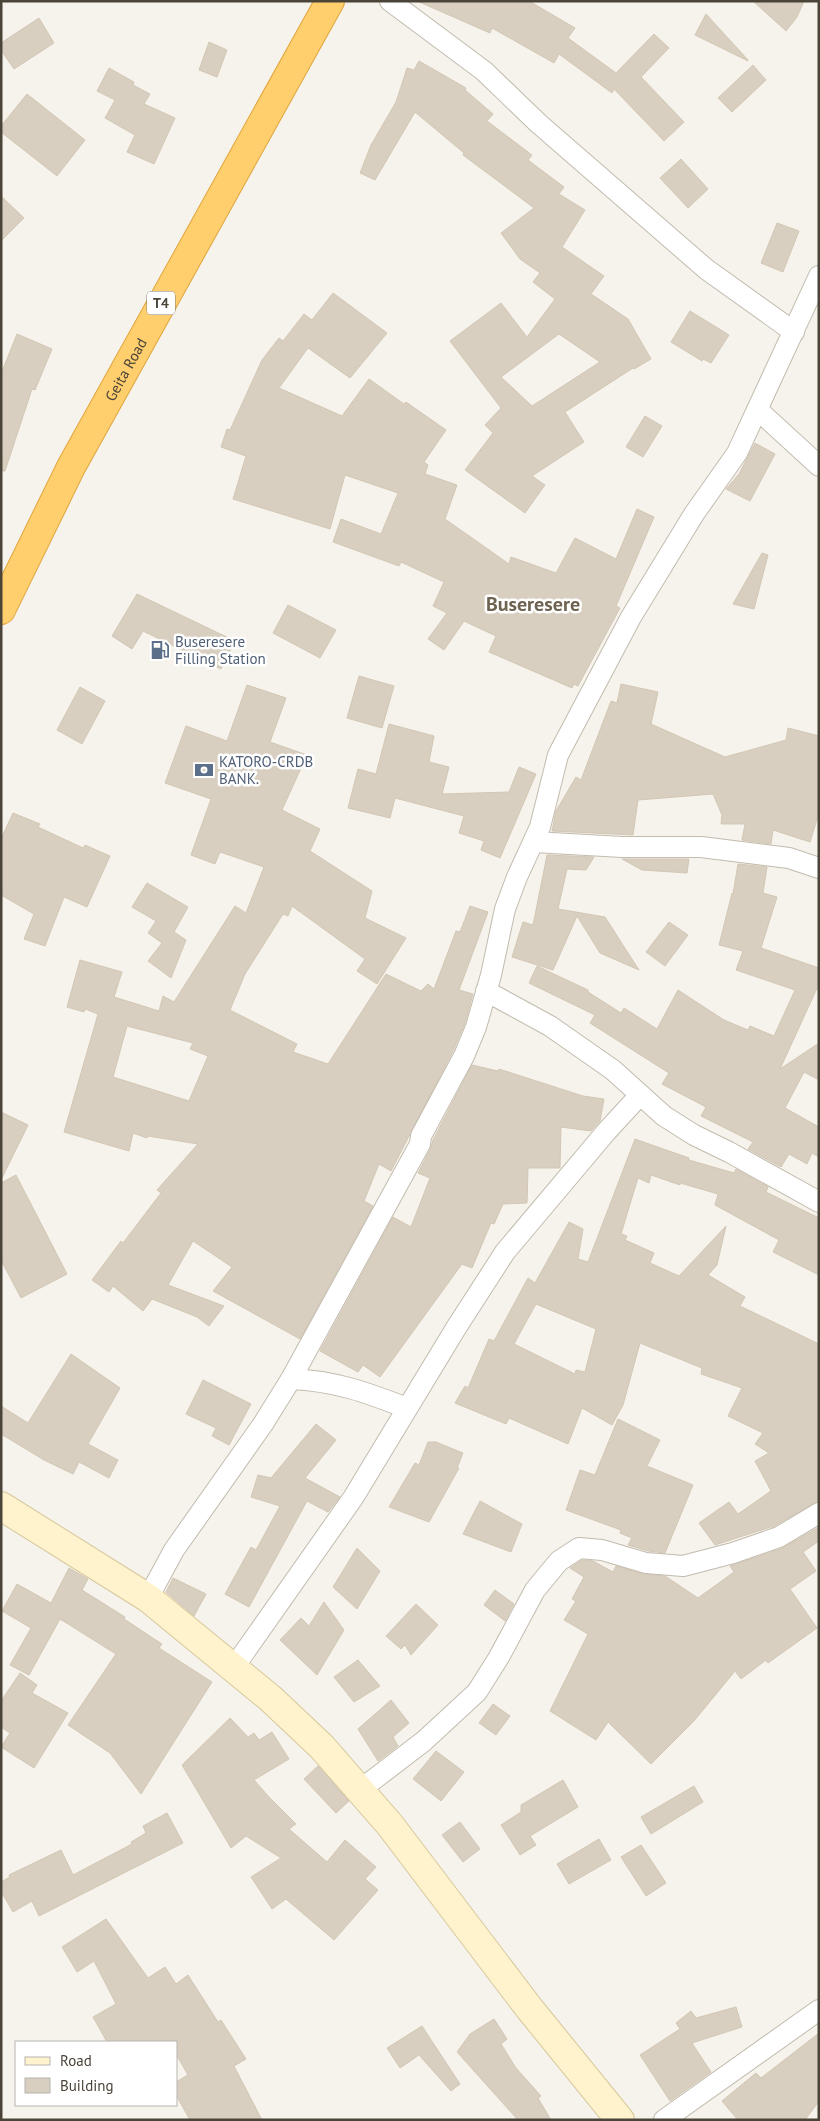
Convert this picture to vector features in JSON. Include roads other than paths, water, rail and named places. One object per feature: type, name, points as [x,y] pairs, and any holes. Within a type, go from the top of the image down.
[{"type":"highway","name":"Geita Road","points":[[1,610],[71,467],[330,1]]},
{"type":"street","points":[[390,1],[484,71],[538,123],[706,269],[794,332]]},
{"type":"street","points":[[148,1598],[174,1550],[263,1424],[291,1379],[420,1144],[421,1136],[464,1056],[476,1027],[505,909],[517,877],[540,827],[558,755],[631,617],[694,514],[737,454],[819,276]]},
{"type":"street","points":[[758,410],[819,466]]},
{"type":"street","points":[[534,842],[622,847],[701,847],[789,858],[819,868]]},
{"type":"street","points":[[486,991],[550,1026],[613,1070],[664,1116],[694,1135],[729,1152],[819,1202]]},
{"type":"street","points":[[234,1667],[353,1498],[505,1252],[545,1203],[640,1095]]},
{"type":"street","points":[[291,1379],[321,1380],[363,1391],[407,1408]]},
{"type":"street","points":[[1,1506],[148,1598],[234,1667],[322,1747],[390,1825],[529,2008],[620,2120]]},
{"type":"street","points":[[360,1790],[424,1741],[477,1692],[499,1657],[535,1590],[559,1562],[579,1548],[602,1550],[646,1562],[683,1566],[733,1553],[779,1537],[819,1513]]},
{"type":"street","points":[[664,2120],[819,2010]]},
{"type":"place","name":"Buseresere Filling Station","points":[[160,650]]},
{"type":"place","name":"KATORO-CRDB BANK.","points":[[204,770]]},
{"type":"district","name":"Buseresere","points":[[533,604]]}]
